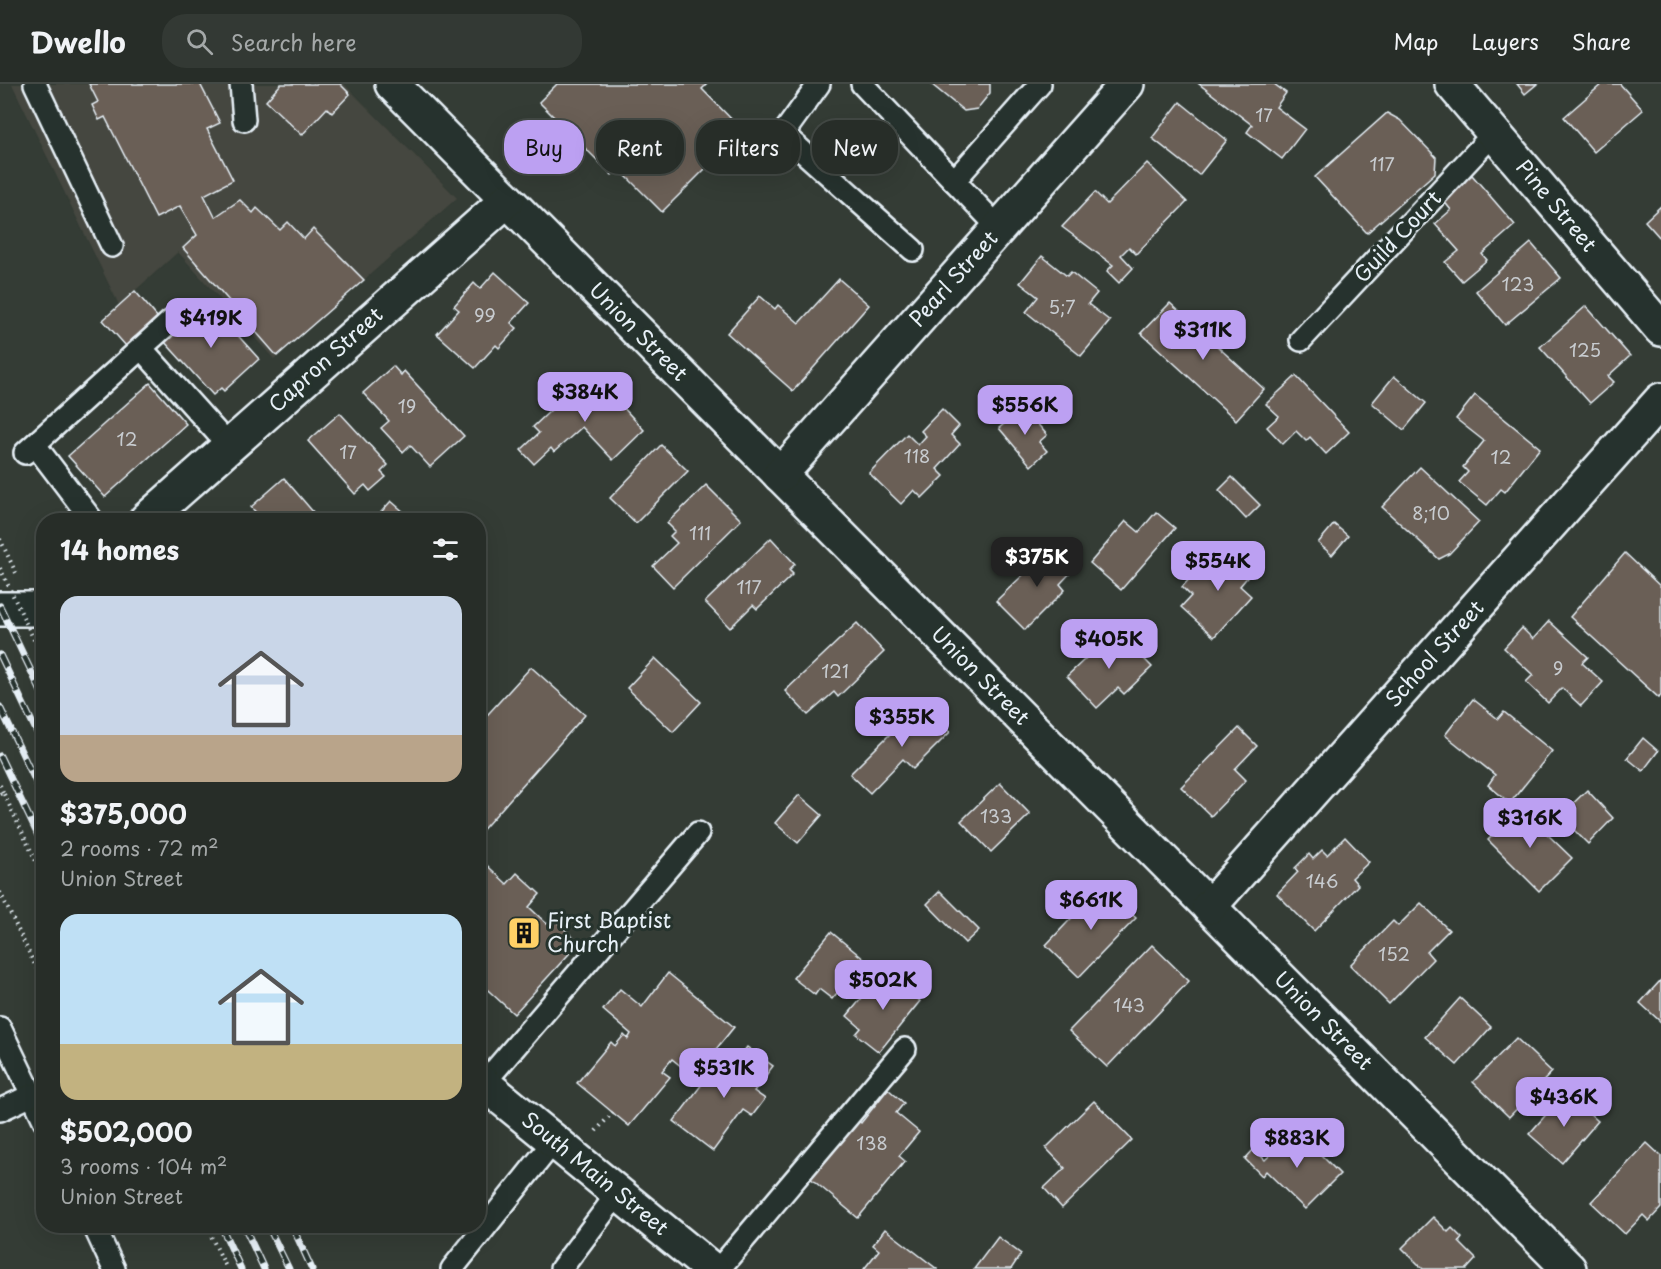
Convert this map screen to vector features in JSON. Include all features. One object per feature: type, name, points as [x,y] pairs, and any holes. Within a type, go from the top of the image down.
[{"type":"street","name":"Union Street","points":[[392,84],[1569,1269]]},
{"type":"street","name":"Pearl Street","points":[[780,475],[1127,84]]},
{"type":"street","name":"Pine Street","points":[[1452,84],[1661,329]]},
{"type":"street","name":"Capron Street","points":[[154,513],[507,200]]},
{"type":"street","name":"School Street","points":[[1209,908],[1661,400]]},
{"type":"street","points":[[0,609],[36,609]]},
{"type":"street","name":"South Main Street","points":[[486,1085],[711,1269]]},
{"type":"lane","points":[[35,84],[112,246]]},
{"type":"lane","points":[[241,84],[244,120]]},
{"type":"lane","points":[[819,84],[783,134],[913,250]]},
{"type":"lane","points":[[862,84],[999,228]]},
{"type":"lane","points":[[954,181],[1040,84]]},
{"type":"lane","name":"Guild Court","points":[[1302,340],[1494,133]]},
{"type":"lane","points":[[86,513],[30,449],[171,321]]},
{"type":"lane","points":[[141,348],[229,446]]},
{"type":"lane","points":[[486,1075],[698,832]]},
{"type":"lane","points":[[0,1028],[36,1103]]},
{"type":"lane","points":[[719,1269],[905,1050]]},
{"type":"lane","points":[[0,1110],[32,1095]]},
{"type":"lane","points":[[486,1226],[554,1141]]},
{"type":"lane","points":[[561,1269],[618,1193]]},
{"type":"lane","points":[[97,1233],[114,1269]]},
{"type":"lane","points":[[452,1269],[481,1233]]},
{"type":"path","points":[[0,539],[16,573]]},
{"type":"path","points":[[0,568],[36,645]]},
{"type":"path","points":[[0,785],[36,862]]},
{"type":"path","points":[[0,892],[36,967]]},
{"type":"path","points":[[591,1136],[613,1112]]},
{"type":"path","points":[[209,1233],[227,1269]]},
{"type":"shaded area","points":[[12,84],[344,84],[457,198],[274,359],[178,252],[119,305]]},
{"type":"building","points":[[89,84],[200,84],[220,123],[207,129],[233,180],[204,195],[215,217],[240,200],[253,213],[257,208],[280,230],[288,222],[304,239],[313,229],[364,280],[277,356],[183,248],[197,235],[180,206],[156,218],[105,117],[99,120],[92,105],[98,102]]},
{"type":"building","points":[[281,84],[340,84],[350,94],[332,113],[327,108],[302,135],[266,101]]},
{"type":"building","points":[[557,84],[707,84],[702,89],[732,120],[696,120],[696,174],[700,174],[662,212],[624,174],[684,174],[684,120],[596,120],[596,159],[584,147],[584,120],[557,120],[539,102]]},
{"type":"building","points":[[931,84],[990,84],[990,93],[977,109],[964,111]]},
{"type":"building","points":[[1199,84],[1274,84],[1286,93],[1276,107],[1305,129],[1282,159],[1247,132],[1252,125]]},
{"type":"building","points":[[1517,84],[1537,84],[1525,94]]},
{"type":"building","points":[[1602,84],[1620,84],[1643,110],[1594,152],[1564,117]]},
{"type":"building","points":[[1180,102],[1227,140],[1199,175],[1152,138]]},
{"type":"building","points":[[1387,113],[1400,120],[1436,157],[1435,173],[1367,233],[1315,177]]},
{"type":"building","points":[[1147,163],[1187,202],[1136,254],[1129,247],[1121,255],[1133,268],[1119,283],[1107,271],[1113,265],[1062,227],[1095,192],[1107,204]]},
{"type":"building","points":[[1472,175],[1515,225],[1482,254],[1487,260],[1462,281],[1445,262],[1459,251],[1435,224],[1451,210],[1443,200]]},
{"type":"building","points":[[1661,206],[1661,239],[1645,221]]},
{"type":"building","points":[[1531,243],[1561,278],[1505,325],[1476,291]]},
{"type":"building","points":[[1042,256],[1067,276],[1071,272],[1097,293],[1088,304],[1110,321],[1081,356],[1026,312],[1038,297],[1020,283]]},
{"type":"building","points":[[495,272],[529,303],[511,323],[517,328],[499,348],[496,345],[475,368],[437,334],[459,310],[454,306],[474,283],[480,289]]},
{"type":"building","points":[[839,279],[869,305],[793,391],[727,333],[760,296],[775,309],[778,305],[799,323]]},
{"type":"building","points":[[135,291],[158,318],[126,346],[103,320]]},
{"type":"building","points":[[207,301],[259,359],[224,391],[221,388],[213,395],[163,340]]},
{"type":"building","points":[[1170,303],[1264,389],[1236,420],[1141,333]]},
{"type":"building","points":[[1586,306],[1630,356],[1608,376],[1614,382],[1590,403],[1540,347]]},
{"type":"building","points":[[393,366],[401,375],[404,371],[464,436],[430,467],[410,445],[403,452],[381,428],[389,421],[363,393]]},
{"type":"building","points":[[1296,376],[1349,432],[1326,454],[1310,437],[1306,441],[1296,431],[1283,444],[1267,427],[1279,416],[1266,404]]},
{"type":"building","points":[[1394,376],[1426,403],[1404,430],[1372,403]]},
{"type":"building","points":[[596,378],[644,430],[613,460],[582,427],[554,452],[551,448],[534,464],[521,450],[539,433],[533,427],[568,394],[573,400]]},
{"type":"building","points":[[150,383],[186,424],[105,497],[68,456]]},
{"type":"building","points":[[1475,395],[1540,448],[1505,492],[1501,489],[1487,505],[1459,482],[1468,472],[1463,467],[1484,441],[1456,419]]},
{"type":"building","points":[[1024,408],[1047,435],[1039,442],[1047,451],[1031,466],[999,428]]},
{"type":"building","points":[[942,409],[959,426],[951,435],[960,444],[937,469],[944,476],[922,498],[914,490],[901,504],[869,473],[907,434],[918,445],[926,436],[921,431]]},
{"type":"building","points":[[340,413],[388,465],[381,472],[386,477],[370,491],[365,485],[355,494],[308,441]]},
{"type":"building","points":[[661,445],[688,471],[636,523],[610,498]]},
{"type":"building","points":[[1420,467],[1479,522],[1449,554],[1439,559],[1382,507]]},
{"type":"building","points":[[1232,477],[1260,505],[1246,519],[1219,490]]},
{"type":"building","points":[[284,478],[314,513],[257,513],[251,507]]},
{"type":"building","points":[[706,485],[741,520],[673,587],[653,566],[677,543],[670,536],[675,531],[667,523]]},
{"type":"building","points":[[391,501],[405,513],[380,513]]},
{"type":"building","points":[[1156,512],[1175,528],[1121,590],[1090,563],[1126,521],[1139,532]]},
{"type":"building","points":[[1334,524],[1348,536],[1332,555],[1318,543]]},
{"type":"building","points":[[771,538],[795,564],[789,570],[793,574],[757,609],[753,605],[730,628],[705,602]]},
{"type":"building","points":[[1054,545],[1075,568],[1060,584],[1065,590],[1025,630],[996,601]]},
{"type":"building","points":[[1234,548],[1255,568],[1240,586],[1251,596],[1214,637],[1181,607],[1191,596],[1182,587],[1205,562],[1214,570]]},
{"type":"building","points":[[1625,553],[1661,587],[1661,695],[1659,698],[1570,617]]},
{"type":"building","points":[[1549,621],[1588,657],[1582,663],[1603,682],[1581,706],[1562,688],[1548,703],[1526,682],[1533,675],[1504,648],[1522,628],[1533,639]]},
{"type":"building","points":[[857,623],[884,652],[838,697],[834,692],[808,715],[785,691]]},
{"type":"building","points":[[1116,630],[1152,667],[1124,694],[1118,688],[1097,708],[1067,676]]},
{"type":"building","points":[[655,658],[701,702],[673,732],[627,688]]},
{"type":"building","points":[[531,667],[585,715],[486,826],[486,716]]},
{"type":"building","points":[[1473,699],[1498,719],[1504,712],[1552,751],[1510,803],[1488,785],[1495,775],[1445,735]]},
{"type":"building","points":[[921,703],[950,732],[913,769],[903,759],[870,793],[850,774]]},
{"type":"building","points":[[1239,728],[1257,746],[1235,769],[1246,780],[1211,816],[1181,787]]},
{"type":"building","points":[[1643,738],[1658,751],[1643,771],[1627,758]]},
{"type":"building","points":[[1000,783],[1030,814],[991,852],[961,821]]},
{"type":"building","points":[[1587,790],[1613,818],[1588,844],[1560,816]]},
{"type":"building","points":[[799,795],[822,815],[798,843],[775,823]]},
{"type":"building","points":[[1520,808],[1572,858],[1539,891],[1488,840]]},
{"type":"building","points":[[1345,837],[1369,862],[1352,878],[1358,885],[1314,931],[1277,894],[1298,872],[1295,868],[1309,854],[1313,859],[1322,850],[1327,855]]},
{"type":"building","name":"First Baptist Church","points":[[486,864],[507,884],[517,873],[540,894],[529,907],[547,924],[553,918],[579,943],[514,1014],[486,988]]},
{"type":"building","points":[[1102,886],[1136,918],[1079,977],[1046,945]]},
{"type":"building","points":[[940,891],[979,930],[965,943],[927,904]]},
{"type":"building","points":[[1421,903],[1449,930],[1427,952],[1433,959],[1389,1004],[1350,965],[1393,921],[1398,926]]},
{"type":"building","points":[[831,932],[865,960],[832,999],[819,989],[815,995],[793,978]]},
{"type":"building","points":[[1152,945],[1189,981],[1107,1067],[1069,1031]]},
{"type":"building","points":[[884,971],[920,1001],[879,1052],[856,1034],[861,1028],[847,1016]]},
{"type":"building","points":[[668,973],[734,1027],[704,1064],[692,1055],[682,1067],[672,1059],[662,1071],[670,1077],[629,1126],[577,1083],[611,1042],[615,1046],[624,1035],[628,1039],[631,1034],[603,1010],[620,989],[642,1007]]},
{"type":"building","points":[[1661,980],[1661,1022],[1640,1003]]},
{"type":"building","points":[[1460,998],[1491,1027],[1457,1065],[1425,1037]]},
{"type":"building","points":[[1516,1038],[1552,1072],[1509,1117],[1473,1082]]},
{"type":"building","points":[[747,1047],[773,1066],[754,1091],[765,1099],[752,1116],[743,1110],[713,1151],[674,1121],[718,1063],[729,1071]]},
{"type":"building","points":[[888,1089],[904,1103],[896,1113],[919,1132],[899,1156],[905,1161],[858,1218],[809,1177],[856,1119],[861,1123]]},
{"type":"building","points":[[1566,1092],[1598,1121],[1562,1163],[1529,1134]]},
{"type":"building","points":[[1094,1101],[1132,1140],[1062,1208],[1044,1188],[1065,1168],[1046,1148]]},
{"type":"building","points":[[1296,1130],[1340,1174],[1305,1209],[1266,1171],[1262,1176],[1245,1159],[1254,1149],[1265,1160]]},
{"type":"building","points":[[1647,1143],[1661,1156],[1661,1208],[1649,1221],[1643,1215],[1625,1234],[1591,1202]]},
{"type":"building","points":[[1433,1217],[1448,1232],[1452,1228],[1462,1238],[1459,1242],[1476,1259],[1467,1269],[1423,1269],[1402,1248]]},
{"type":"building","points":[[885,1229],[937,1269],[864,1269],[879,1250],[873,1245]]},
{"type":"building","points":[[998,1237],[1021,1254],[1011,1269],[974,1269]]},
{"type":"railway","points":[[0,606],[36,681]]},
{"type":"railway","points":[[0,655],[36,730]]},
{"type":"railway","points":[[0,707],[36,782]]},
{"type":"railway","points":[[0,756],[36,831]]},
{"type":"railway","points":[[224,1233],[241,1269]]},
{"type":"railway","points":[[247,1233],[264,1269]]},
{"type":"railway","points":[[271,1233],[289,1269]]},
{"type":"railway","points":[[295,1233],[312,1269]]},
{"type":"place","name":"First Baptist Church","points":[[524,933]]}]
